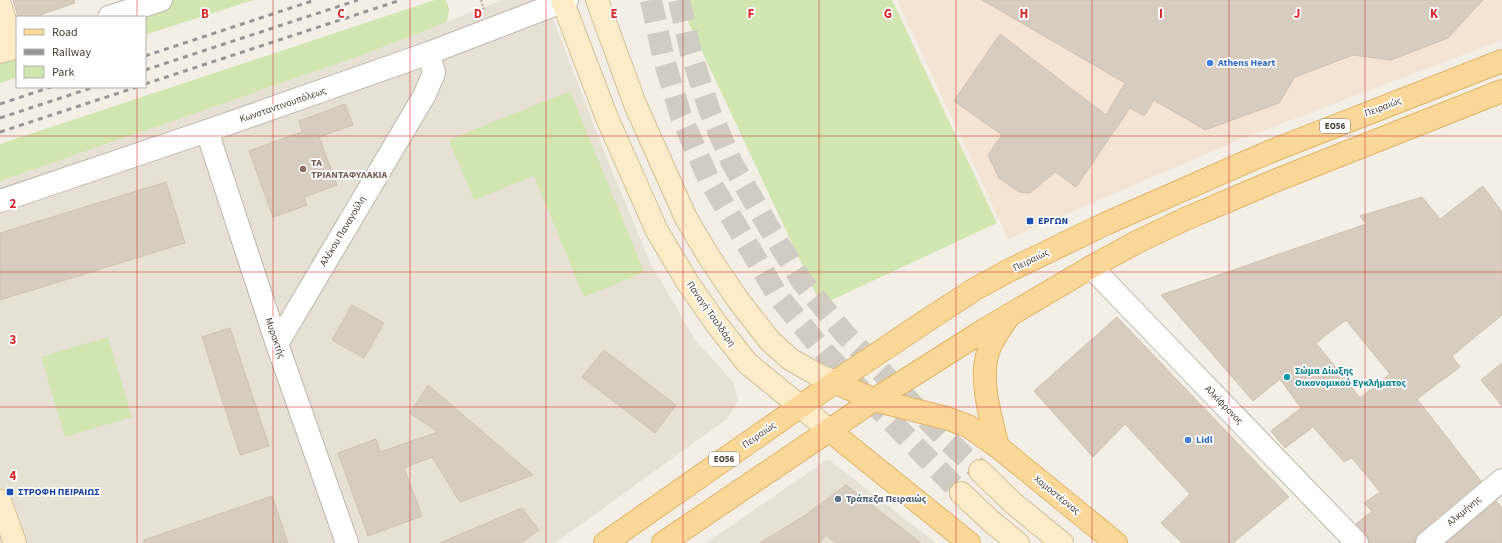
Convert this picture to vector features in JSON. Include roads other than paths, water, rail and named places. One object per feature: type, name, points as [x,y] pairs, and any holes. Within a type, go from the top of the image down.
[{"type":"main road","name":"Πειραιώς","points":[[605,543],[835,382],[975,289],[1050,250],[1112,221],[1269,152],[1502,61]]},
{"type":"main road","points":[[663,543],[874,400],[986,329],[1137,242],[1185,219],[1277,180],[1502,91]]},
{"type":"main road","points":[[998,447],[990,418],[985,372],[988,353],[993,340],[1008,316]]},
{"type":"main road","name":"Χαμοστέρνας","points":[[835,382],[874,400],[946,418],[968,426],[998,447],[1116,543]]},
{"type":"main road","name":"Παναγή Τσαλδάρη","points":[[829,430],[969,543]]},
{"type":"street","points":[[112,16],[161,0]]},
{"type":"street","points":[[597,0],[635,104],[686,218],[708,257],[738,300],[770,341],[790,359],[818,375],[835,382]]},
{"type":"street","name":"Κωνσταντινουπόλεως","points":[[0,201],[207,131],[429,53],[564,1]]},
{"type":"street","name":"Παναγή Τσαλδάρη","points":[[564,1],[607,118],[657,231],[688,283],[747,363],[829,430]]},
{"type":"street","points":[[0,5],[10,49]]},
{"type":"street","name":"Αλέκου Παναγούλη","points":[[277,344],[424,96],[434,73],[429,53]]},
{"type":"street","name":"Μυρακτής","points":[[207,131],[277,344],[347,543]]},
{"type":"street","name":"Αλκίφρονος","points":[[1092,267],[1357,543]]},
{"type":"street","points":[[980,471],[1013,503],[1062,543]]},
{"type":"street","name":"Αλκμήνης","points":[[1427,543],[1502,480]]},
{"type":"street","points":[[961,493],[1018,543]]},
{"type":"street","points":[[0,502],[15,543]]},
{"type":"tunnel","points":[[651,0],[664,60],[681,116],[708,178],[778,296],[825,353],[961,493]]},
{"type":"tunnel","points":[[679,0],[691,53],[709,109],[732,163],[801,280],[843,332],[946,439],[980,471]]},
{"type":"railway","points":[[146,56],[315,0]]},
{"type":"railway","points":[[146,70],[358,0]]},
{"type":"railway","points":[[146,84],[401,0]]},
{"type":"railway","points":[[0,104],[48,88]]},
{"type":"railway","points":[[0,118],[91,88]]},
{"type":"railway","points":[[0,132],[134,88]]},
{"type":"place","name":"Athens Heart","points":[[1210,63]]},
{"type":"place","name":"ΤΑ ΤΡΙΑΝΤΑΦΥΛΑΚΙΑ","points":[[303,169]]},
{"type":"place","name":"ΕΡΓΩΝ","points":[[1030,221]]},
{"type":"place","name":"Σώμα Δίωξης Οικονομικού Εγκλήματος","points":[[1287,377]]},
{"type":"place","name":"Lidl","points":[[1188,440]]},
{"type":"place","name":"ΣΤΡΟΦΗ ΠΕΙΡΑΙΩΣ","points":[[10,492]]},
{"type":"place","name":"Τράπεζα Πειραιώς","points":[[838,499]]}]
